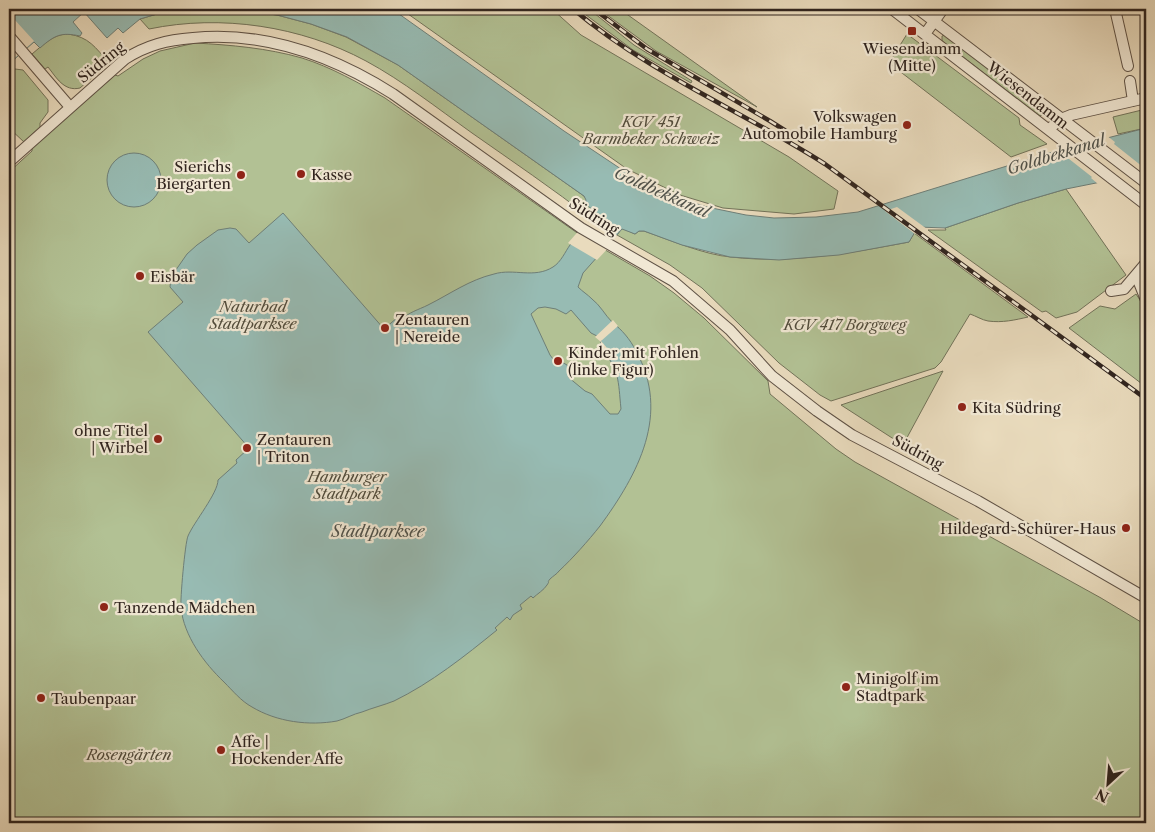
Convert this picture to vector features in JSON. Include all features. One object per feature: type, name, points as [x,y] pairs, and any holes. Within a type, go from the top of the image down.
[{"type":"street","name":"Wiesendamm","points":[[892,9],[1146,205]]},
{"type":"street","name":"Wiesendamm","points":[[918,9],[1144,181]]},
{"type":"street","points":[[925,34],[943,9]]},
{"type":"street","points":[[1115,9],[1128,66]]},
{"type":"street","points":[[9,36],[70,107]]},
{"type":"street","name":"Südring","points":[[9,162],[125,59],[147,46],[160,42],[223,36],[254,39],[284,45],[316,55],[378,84],[581,228],[673,281],[730,330],[772,376],[852,435],[1021,525],[1146,598]]},
{"type":"street","points":[[1130,81],[1134,101]]},
{"type":"street","points":[[1049,129],[1061,119],[1071,115],[1146,98]]},
{"type":"street","points":[[1111,291],[1124,289],[1146,263]]},
{"type":"street","points":[[1136,275],[1146,300]]},
{"type":"green space","points":[[174,9],[231,9],[277,15],[311,24],[346,37],[398,65],[584,196],[596,212],[592,219],[420,95],[366,61],[315,39],[260,26],[204,23],[149,29],[140,19]]},
{"type":"green space","name":"KGV 451 Barmbeker Schweiz","points":[[401,9],[552,9],[581,35],[789,157],[838,191],[834,209],[794,214],[723,208],[680,195],[627,169]]},
{"type":"green space","points":[[578,9],[589,9],[634,45],[692,81],[691,83],[633,50]]},
{"type":"green space","points":[[599,9],[611,9],[615,12],[617,9],[621,10],[757,107],[656,51]]},
{"type":"green space","points":[[68,34],[87,40],[109,63],[80,88],[74,89],[65,86],[48,67],[45,69],[32,54],[53,38]]},
{"type":"green space","points":[[907,34],[1019,118],[1020,125],[1047,144],[1011,157],[889,63]]},
{"type":"green space","points":[[945,35],[1045,111],[1045,113],[1040,116],[942,41],[942,36]]},
{"type":"green space","name":"Hamburger Stadtpark","points":[[195,43],[249,48],[302,58],[355,81],[385,98],[583,237],[650,276],[674,293],[704,318],[768,381],[770,394],[836,449],[855,462],[1101,598],[1146,625],[1146,823],[9,823],[9,172],[32,151],[32,148],[115,75],[118,76],[143,59],[160,51]]},
{"type":"green space","points":[[15,69],[23,70],[48,100],[48,112],[40,123],[40,127],[24,142],[9,128],[9,76]]},
{"type":"green space","points":[[1146,109],[1146,128],[1118,134],[1113,117]]},
{"type":"green space","points":[[1066,189],[1126,275],[1077,312],[1056,318],[1046,311],[1042,312],[928,230],[946,230],[945,228],[1018,203]]},
{"type":"green space","name":"KGV 417 Borgweg","points":[[622,228],[635,234],[639,231],[644,231],[688,247],[721,256],[754,259],[799,258],[865,250],[909,242],[914,233],[1028,317],[993,322],[970,314],[941,362],[935,368],[831,401],[820,395],[779,363],[702,288],[670,265],[617,235]]},
{"type":"green space","points":[[1136,294],[1146,309],[1146,387],[1069,328],[1100,306],[1115,309]]},
{"type":"green space","points":[[943,371],[903,445],[841,405]]},
{"type":"water","points":[[15,9],[174,9],[140,19],[123,33],[118,28],[107,38],[84,12],[73,22],[82,33],[80,36],[68,34],[58,36],[40,48],[34,42],[10,63],[15,69],[9,76],[9,23],[14,19],[10,14]]},
{"type":"water","name":"Stadtparksee","points":[[231,9],[392,9],[564,131],[642,183],[675,197],[707,207],[746,215],[774,218],[816,217],[858,212],[1049,153],[1146,128],[1146,173],[1066,189],[945,228],[918,227],[909,242],[839,255],[779,260],[730,257],[682,245],[644,231],[639,231],[635,234],[622,229],[583,273],[578,287],[598,304],[631,343],[646,374],[650,398],[650,420],[645,443],[627,486],[614,506],[590,538],[570,561],[548,581],[544,589],[520,605],[522,609],[513,615],[510,620],[507,617],[495,628],[497,630],[434,677],[394,701],[340,720],[315,723],[293,722],[262,712],[241,699],[202,658],[186,629],[181,608],[181,594],[188,536],[210,500],[218,480],[237,463],[236,460],[249,448],[148,332],[183,302],[170,287],[171,277],[187,254],[218,230],[236,229],[249,243],[283,213],[384,329],[398,317],[401,320],[410,313],[485,277],[501,272],[539,272],[553,267],[561,260],[570,245],[596,212],[585,204],[584,196],[398,65],[347,37],[311,24],[277,15]],"holes":[[[538,308],[556,309],[566,314],[571,310],[591,333],[601,340],[600,347],[607,355],[617,376],[621,409],[618,414],[610,414],[592,394],[585,391],[568,377],[571,371],[567,365],[560,361],[556,363],[550,355],[531,314]]]},
{"type":"water","points":[[129,153],[139,153],[149,157],[157,165],[161,180],[157,195],[149,203],[139,207],[129,207],[119,203],[111,195],[107,185],[107,175],[111,165],[119,157]]},
{"type":"pier","points":[[14,19],[34,41],[9,63],[9,23]]},
{"type":"pier","points":[[1106,135],[1115,142],[1114,144],[1143,167],[1144,165],[1146,167],[1146,176],[1098,184],[1092,177],[1055,150]]},
{"type":"pier","points":[[897,207],[927,229],[920,229],[915,234],[885,211]]},
{"type":"pier","points":[[592,219],[617,235],[612,244],[597,260],[568,243]]},
{"type":"pier","points":[[613,320],[618,326],[601,341],[613,355],[609,358],[600,347],[601,342],[595,337]]},
{"type":"railway","points":[[573,9],[633,53],[825,164],[1146,399]]},
{"type":"railway","points":[[594,9],[647,49],[802,141]]},
{"type":"place","name":"Wiesendamm (Mitte)","points":[[912,31]]},
{"type":"place","name":"Volkswagen Automobile Hamburg","points":[[907,125]]},
{"type":"place","name":"Kasse","points":[[301,174]]},
{"type":"place","name":"Sierichs Biergarten","points":[[241,175]]},
{"type":"place","name":"Eisbär","points":[[140,276]]},
{"type":"place","name":"Zentauren | Nereide","points":[[385,328]]},
{"type":"place","name":"Kinder mit Fohlen (linke Figur)","points":[[558,361]]},
{"type":"place","name":"Kita Südring","points":[[962,407]]},
{"type":"place","name":"ohne Titel | Wirbel","points":[[158,439]]},
{"type":"place","name":"Zentauren | Triton","points":[[247,448]]},
{"type":"place","name":"Hildegard-Schürer-Haus","points":[[1126,528]]},
{"type":"place","name":"Tanzende Mädchen","points":[[104,607]]},
{"type":"place","name":"Minigolf im Stadtpark","points":[[846,687]]},
{"type":"place","name":"Taubenpaar","points":[[41,698]]},
{"type":"place","name":"Affe | Hockender Affe","points":[[221,750]]},
{"type":"water label","name":"Goldbekkanal","points":[[1056,154]]},
{"type":"water label","name":"Goldbekkanal","points":[[662,192]]},
{"type":"park label","name":"Naturbad Stadtparksee","points":[[253,314]]},
{"type":"park label","name":"Rosengärten","points":[[129,754]]}]
